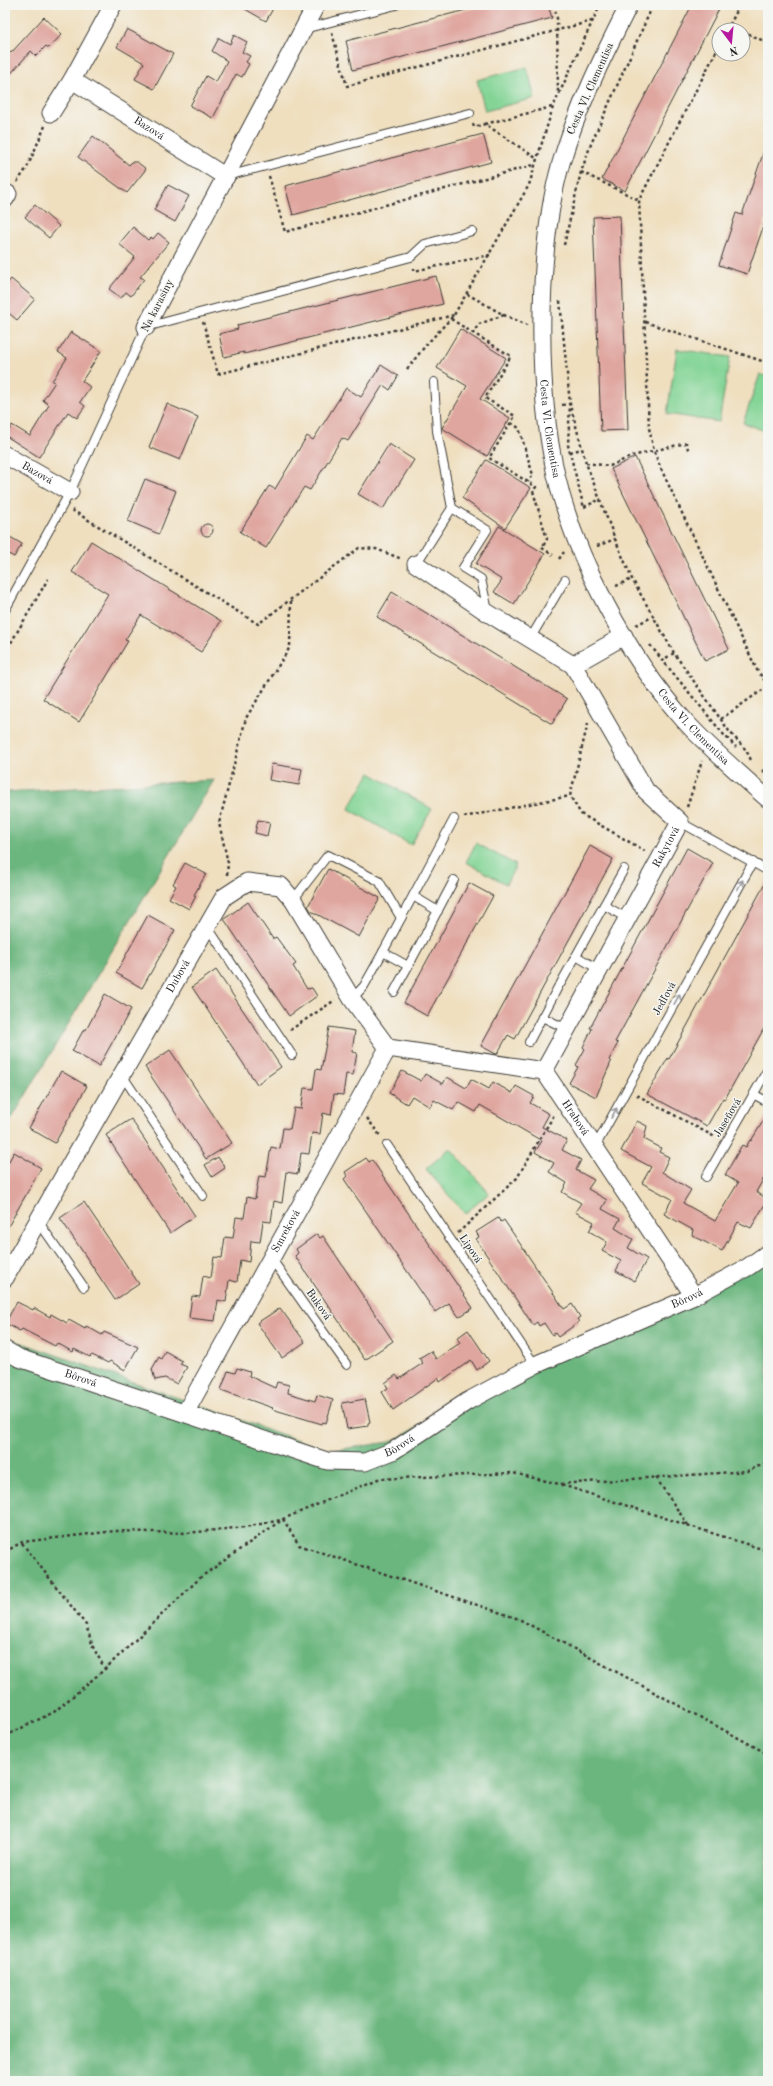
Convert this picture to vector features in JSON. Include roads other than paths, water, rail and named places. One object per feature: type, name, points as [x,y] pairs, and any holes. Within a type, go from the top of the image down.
[{"type":"street","points":[[51,113],[72,80],[112,5]]},
{"type":"street","name":"Na karasiny","points":[[146,327],[316,5]]},
{"type":"street","name":"Cesta Vl. Clementisa","points":[[629,5],[575,120],[561,164],[550,211],[543,264],[541,336],[545,407],[556,476],[574,531],[594,582],[630,630],[657,685],[683,718],[711,748],[768,799]]},
{"type":"street","name":"Bazová","points":[[72,80],[226,176]]},
{"type":"street","name":"Bazová","points":[[5,455],[67,498]]},
{"type":"street","points":[[416,564],[488,613],[573,665],[630,630]]},
{"type":"street","name":"Rakytová","points":[[544,1071],[682,818],[646,791],[573,665]]},
{"type":"street","name":"Dubová","points":[[5,1278],[224,897],[247,882],[281,886],[293,900],[350,995],[388,1048]]},
{"type":"street","points":[[388,1048],[544,1071]]},
{"type":"street","name":"Smreková","points":[[185,1413],[388,1048]]},
{"type":"street","name":"Hrabová","points":[[544,1071],[694,1296]]},
{"type":"street","name":"Bôrová","points":[[5,1350],[19,1358],[328,1461],[364,1462],[393,1451],[468,1401],[535,1365],[694,1296],[748,1268],[768,1253]]},
{"type":"lane","points":[[303,29],[396,5]]},
{"type":"lane","points":[[226,176],[470,113]]},
{"type":"lane","points":[[146,327],[201,314],[411,257],[425,244],[472,231]]},
{"type":"lane","name":"Na karasiny","points":[[5,610],[67,498],[146,327]]},
{"type":"lane","points":[[416,564],[452,508],[437,431],[434,382]]},
{"type":"lane","points":[[452,508],[487,530],[463,568],[481,579],[488,613]]},
{"type":"lane","points":[[530,639],[565,580]]},
{"type":"lane","points":[[682,818],[768,870]]},
{"type":"lane","points":[[350,995],[364,986],[454,819]]},
{"type":"lane","points":[[293,900],[328,855],[379,881],[401,918]]},
{"type":"lane","name":"Jedľová","points":[[595,1147],[753,862]]},
{"type":"lane","points":[[529,1042],[624,869]]},
{"type":"lane","points":[[394,992],[454,880]]},
{"type":"lane","points":[[413,896],[438,911]]},
{"type":"lane","points":[[604,906],[628,919]]},
{"type":"lane","points":[[207,926],[292,1055]]},
{"type":"lane","points":[[383,952],[408,966]]},
{"type":"lane","points":[[576,956],[600,970]]},
{"type":"lane","points":[[542,1017],[567,1029]]},
{"type":"lane","name":"Jaseňová","points":[[706,1177],[755,1095],[768,1069]]},
{"type":"lane","points":[[122,1075],[203,1196]]},
{"type":"lane","points":[[755,1095],[768,1102]]},
{"type":"lane","name":"Lipová","points":[[387,1145],[535,1365]]},
{"type":"lane","points":[[38,1221],[84,1287]]},
{"type":"lane","name":"Buková","points":[[271,1258],[347,1365]]}]
